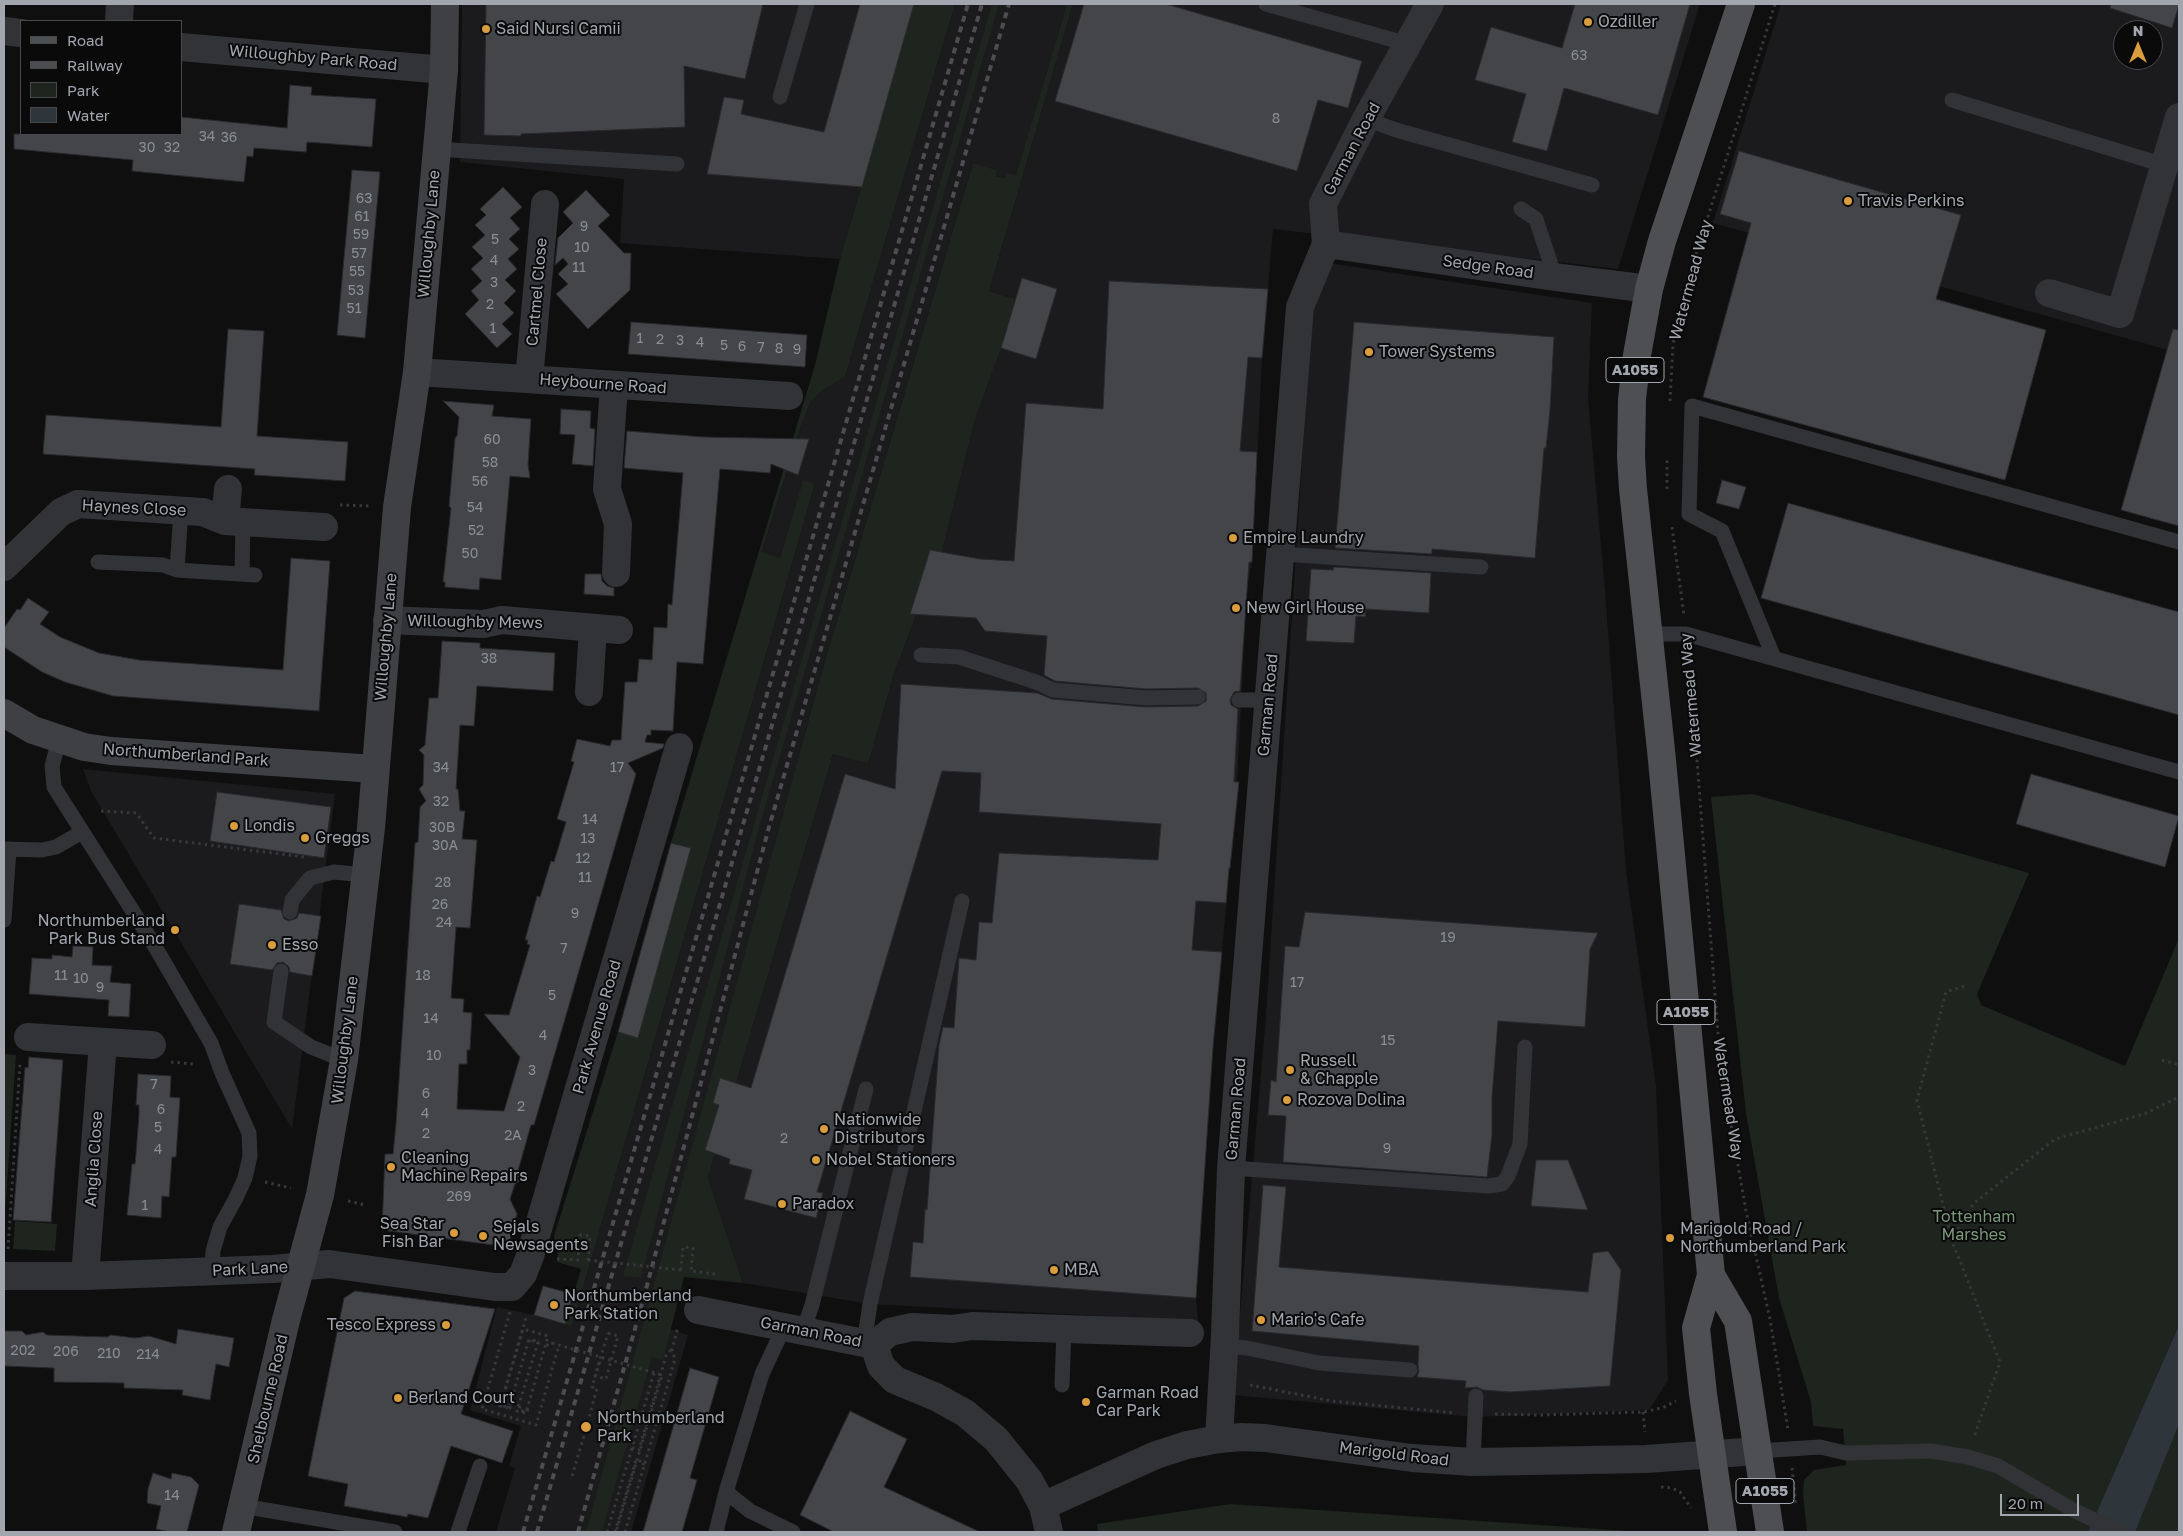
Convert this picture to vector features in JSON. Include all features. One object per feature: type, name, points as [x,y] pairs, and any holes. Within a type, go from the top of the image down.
[{"type":"main road","name":"Watermead Way","points":[[1723,1532],[1696,1328],[1711,1275],[1631,457],[1632,399],[1637,355],[1649,289],[1662,241],[1741,4]]},
{"type":"main road","name":"Watermead Way","points":[[1711,1275],[1738,1321],[1770,1532]]},
{"type":"street","points":[[119,20],[120,4]]},
{"type":"street","name":"Willoughby Lane","points":[[301,1266],[324,1175],[344,1060],[365,875],[397,507],[417,372],[444,70],[444,4]]},
{"type":"street","name":"Garman Road","points":[[1219,1438],[1225,1346],[1231,1168],[1300,307],[1326,244],[1323,204],[1366,119],[1430,4]]},
{"type":"street","points":[[4,31],[20,33]]},
{"type":"street","name":"Willoughby Park Road","points":[[182,47],[444,70]]},
{"type":"street","points":[[2049,293],[2120,314],[2179,116]]},
{"type":"street","name":"Cartmel Close","points":[[529,379],[545,204]]},
{"type":"street","name":"Sedge Road","points":[[1326,244],[1649,289]]},
{"type":"street","name":"Heybourne Road","points":[[417,372],[789,396]]},
{"type":"street","points":[[614,385],[607,490],[618,524],[616,573]]},
{"type":"street","points":[[228,489],[234,521]]},
{"type":"street","name":"Haynes Close","points":[[4,566],[61,512],[72,505],[84,504],[181,510],[203,512],[234,521],[324,527]]},
{"type":"street","name":"Willoughby Mews","points":[[387,620],[483,624],[502,620],[606,629],[589,692]]},
{"type":"street","name":"Northumberland Park","points":[[4,714],[33,730],[58,740],[111,750],[375,769]]},
{"type":"street","name":"Park Avenue Road","points":[[503,1297],[518,1282],[530,1256],[679,747]]},
{"type":"street","points":[[24,1049],[103,1042],[152,1045]]},
{"type":"street","name":"Anglia Close","points":[[85,1276],[103,1042]]},
{"type":"street","name":"Park Lane","points":[[6,1265],[85,1276],[329,1264],[503,1297]]},
{"type":"street","name":"Shelbourne Road","points":[[236,1532],[286,1320],[301,1266]]},
{"type":"street","name":"Garman Road","points":[[698,1310],[869,1344],[890,1332],[912,1327],[953,1329],[972,1326],[1190,1333]]},
{"type":"street","points":[[869,1344],[881,1366],[895,1380],[936,1397],[965,1413],[996,1439],[1029,1480],[1043,1506],[1049,1532]]},
{"type":"street","name":"Marigold Road","points":[[1043,1506],[1156,1455],[1187,1445],[1219,1438],[1265,1438],[1412,1458],[1473,1462],[1633,1459],[1758,1451]]},
{"type":"lane","points":[[780,98],[807,4]]},
{"type":"lane","points":[[1266,4],[1408,44]]},
{"type":"lane","points":[[1952,100],[2164,165]]},
{"type":"lane","points":[[1366,119],[1396,130],[1592,185]]},
{"type":"lane","points":[[436,149],[677,164]]},
{"type":"lane","points":[[1521,209],[1536,219],[1555,277]]},
{"type":"lane","points":[[1774,658],[1722,531],[1689,514],[1692,406],[2179,542]]},
{"type":"lane","points":[[177,570],[181,510]]},
{"type":"lane","points":[[98,562],[163,566],[177,570],[249,574],[234,521]]},
{"type":"lane","points":[[1280,554],[1481,567]]},
{"type":"lane","points":[[1648,634],[1686,634],[2179,772]]},
{"type":"lane","points":[[921,655],[960,657],[1036,682],[1053,690],[1146,698],[1198,697]]},
{"type":"lane","points":[[1240,700],[1268,700]]},
{"type":"lane","points":[[58,740],[52,766],[54,787],[153,943],[211,1043],[222,1073],[249,1132],[250,1156],[245,1178],[220,1227],[214,1251],[212,1271]]},
{"type":"lane","points":[[4,920],[6,849],[42,850],[56,847],[82,832]]},
{"type":"lane","points":[[290,912],[292,900],[310,878],[334,872],[365,875]]},
{"type":"lane","points":[[869,1344],[870,1304],[962,901]]},
{"type":"lane","points":[[281,971],[274,1022],[310,1047],[344,1060]]},
{"type":"lane","points":[[1231,1168],[1488,1186],[1502,1184],[1508,1176],[1520,1144],[1525,1047]]},
{"type":"lane","points":[[716,1532],[726,1492],[762,1374],[812,1304],[866,1089]]},
{"type":"lane","points":[[1062,1385],[1064,1328]]},
{"type":"lane","points":[[1225,1346],[1247,1348],[1319,1364],[1410,1370]]},
{"type":"lane","points":[[1473,1462],[1476,1396]]},
{"type":"lane","points":[[1758,1451],[1820,1447],[1846,1453],[1930,1451],[1986,1461],[2012,1472],[2093,1521],[2120,1532]]},
{"type":"lane","points":[[458,1532],[480,1466]]},
{"type":"lane","points":[[726,1492],[750,1512],[794,1532]]},
{"type":"lane","points":[[242,1506],[395,1532]]},
{"type":"path","name":"Watermead Way","points":[[1670,403],[1673,344],[1694,264],[1775,4]]},
{"type":"path","points":[[1668,453],[1668,492]]},
{"type":"path","points":[[324,527],[332,505],[397,507]]},
{"type":"path","name":"Watermead Way","points":[[1671,520],[1686,634],[1718,1043]]},
{"type":"path","points":[[101,811],[136,813],[154,838],[306,858]]},
{"type":"path","points":[[1964,986],[1946,992],[1918,1100],[1952,1241],[2000,1362],[1968,1457]]},
{"type":"path","points":[[6,1265],[24,1049]]},
{"type":"path","name":"Watermead Way","points":[[1719,1053],[1746,1211],[1770,1319],[1784,1397]]},
{"type":"path","points":[[2162,1060],[2179,1066]]},
{"type":"path","points":[[1952,1241],[1974,1204],[2055,1139],[2144,1114],[2179,1097]]},
{"type":"path","points":[[259,1181],[291,1188]]},
{"type":"path","points":[[348,1201],[366,1205]]},
{"type":"path","points":[[558,1258],[578,1260],[580,1235],[590,1236],[588,1260],[681,1270],[683,1247],[693,1248],[691,1271],[715,1274]]},
{"type":"path","points":[[503,1297],[482,1409],[536,1425],[559,1345]]},
{"type":"path","points":[[624,1532],[674,1359],[672,1350],[683,1308],[698,1310]]},
{"type":"path","points":[[526,1318],[500,1406],[509,1408],[510,1404],[513,1395],[529,1340],[533,1341],[538,1342],[517,1411],[526,1413],[528,1408],[548,1336],[523,1329],[501,1405],[510,1408],[524,1359],[526,1350],[529,1342],[530,1339],[539,1342],[518,1410],[527,1412],[548,1342],[600,1359],[611,1360],[662,1375],[615,1532]]},
{"type":"path","points":[[608,1333],[618,1336],[611,1360],[606,1379],[595,1376],[608,1333]]},
{"type":"path","points":[[632,1448],[639,1450],[666,1356],[672,1350]]},
{"type":"path","points":[[572,1476],[597,1388],[592,1387],[600,1359]]},
{"type":"path","points":[[607,1532],[654,1373]]},
{"type":"path","points":[[1643,1412],[1646,1440]]},
{"type":"path","points":[[615,1532],[636,1460],[644,1462],[624,1532]]},
{"type":"path","points":[[1655,1487],[1672,1488],[1680,1492],[1694,1515]]},
{"type":"shaded area","points":[[462,4],[914,4],[840,259],[620,243],[624,179],[460,162]]},
{"type":"shaded area","points":[[955,4],[1067,4],[1016,176],[1006,178],[996,176],[997,170],[973,163],[824,664],[636,1352],[662,1359],[670,1329],[688,1335],[631,1532],[496,1532],[515,1468],[509,1466],[521,1426],[470,1410],[497,1307],[534,1315],[543,1286],[573,1294],[565,1324],[572,1326],[815,484],[803,481],[780,558],[762,553],[801,426],[811,401],[823,390],[845,377]]},
{"type":"shaded area","points":[[1073,4],[1700,4],[1618,269],[1273,229],[1262,358],[1252,562],[1247,587],[1236,804],[1213,1047],[1196,1298],[1198,1321],[870,1304],[743,1283],[708,1178],[833,754],[868,764],[894,674],[916,615],[910,614],[930,550],[942,552],[975,420],[1001,348],[1015,299],[989,291]]},
{"type":"shaded area","points":[[1781,4],[2179,4],[2179,353],[1713,223]]},
{"type":"shaded area","points":[[1315,261],[1592,303],[1588,397],[1626,871],[1656,1086],[1668,1380],[1649,1410],[1473,1417],[1233,1395],[1266,1016]]},
{"type":"shaded area","points":[[83,769],[335,794],[292,1129],[91,791]]},
{"type":"green space","points":[[914,4],[955,4],[845,377],[823,390],[811,401],[801,426],[762,552],[780,558],[803,480],[815,484],[572,1326],[565,1324],[581,1269],[557,1262],[558,1254],[554,1236],[618,1032],[638,1037],[691,849],[671,843],[815,365],[840,259]]},
{"type":"green space","points":[[992,4],[999,4],[755,842],[641,1278],[623,1276]]},
{"type":"green space","points":[[1067,4],[1073,4],[989,291],[1015,299],[1001,348],[975,420],[942,552],[930,550],[910,614],[916,615],[894,674],[868,764],[833,754],[708,1178],[743,1283],[684,1277],[663,1360],[652,1357],[602,1532],[586,1532],[824,664],[973,163],[997,170],[996,176],[1005,178],[1007,173],[1016,175]]},
{"type":"green space","name":"Tottenham Marshes","points":[[1753,794],[2029,873],[1977,994],[1981,1005],[2125,1066],[2179,938],[2179,1325],[2088,1532],[1807,1532],[1803,1494],[1804,1480],[1814,1470],[1846,1465],[1843,1429],[1813,1426],[1811,1402],[1779,1298],[1746,1113],[1711,797]]},
{"type":"green space","points":[[4,1054],[16,1055],[4,1228]]},
{"type":"green space","points":[[15,1221],[57,1224],[55,1251],[13,1249]]},
{"type":"green space","points":[[2179,1424],[2179,1532],[2135,1532],[2138,1526]]},
{"type":"green space","points":[[1230,1504],[1643,1532],[1098,1532],[1097,1524]]},
{"type":"water","points":[[2179,1325],[2179,1424],[2137,1528],[2135,1532],[2088,1532]]},
{"type":"building","points":[[486,4],[763,4],[745,79],[684,66],[685,127],[521,134],[521,136],[484,135]]},
{"type":"building","points":[[860,4],[914,4],[862,187],[707,174],[724,97],[744,100],[741,114],[824,132]]},
{"type":"building","points":[[1084,4],[1166,4],[1362,61],[1348,108],[1318,100],[1297,171],[1055,101]]},
{"type":"building","points":[[1575,4],[1690,4],[1658,115],[1564,88],[1547,151],[1512,142],[1526,94],[1475,80],[1491,27],[1562,48]]},
{"type":"building","points":[[2111,4],[2179,4],[2172,28],[2163,25],[2163,20],[2147,20],[2110,8]]},
{"type":"building","points":[[290,85],[312,87],[311,95],[376,99],[372,147],[307,142],[306,152],[254,148],[253,157],[247,156],[244,182],[132,171],[133,160],[14,149],[14,134],[182,135],[182,117],[287,128]]},
{"type":"building","points":[[1739,151],[1961,215],[1936,299],[2046,330],[2005,480],[1703,397],[1751,223],[1720,214]]},
{"type":"building","points":[[352,170],[380,172],[365,338],[337,335]]},
{"type":"building","points":[[503,187],[522,207],[510,218],[520,229],[509,239],[519,249],[508,259],[517,269],[505,280],[516,291],[504,303],[514,313],[502,324],[512,334],[497,348],[465,314],[479,300],[471,291],[482,281],[471,269],[483,258],[472,247],[485,235],[475,225],[486,215],[480,209]]},
{"type":"building","points":[[586,190],[610,215],[598,226],[624,253],[631,253],[630,290],[588,329],[556,294],[568,284],[558,274],[568,264],[563,258],[555,265],[558,238],[573,223],[563,212]]},
{"type":"building","points":[[1022,278],[1057,289],[1036,359],[1001,348]]},
{"type":"building","points":[[1109,281],[1268,289],[1262,358],[1248,357],[1240,451],[1257,452],[1252,562],[1249,562],[1240,691],[1234,692],[1230,700],[1231,705],[1238,709],[1234,782],[1239,782],[1226,903],[1196,901],[1192,950],[1222,952],[1213,1047],[1196,1298],[910,1277],[913,1242],[923,1243],[939,1045],[943,1027],[954,1028],[959,958],[976,960],[979,922],[992,923],[999,853],[1158,860],[1161,824],[979,812],[981,773],[942,771],[817,1192],[823,1193],[816,1218],[744,1199],[752,1170],[729,1164],[730,1159],[705,1150],[719,1105],[713,1103],[720,1078],[751,1088],[845,774],[895,789],[901,684],[1037,693],[1052,699],[1145,707],[1198,706],[1206,701],[1206,693],[1198,688],[1146,689],[1055,681],[1044,675],[1047,636],[985,631],[976,618],[910,614],[930,550],[980,559],[1014,561],[1026,403],[1103,409]]},
{"type":"building","points":[[631,322],[807,335],[805,367],[628,354]]},
{"type":"building","points":[[1354,322],[1554,337],[1550,410],[1546,448],[1544,448],[1535,558],[1432,549],[1432,554],[1335,548]]},
{"type":"building","points":[[228,329],[264,331],[257,436],[348,442],[345,481],[254,475],[255,469],[43,454],[46,415],[221,427]]},
{"type":"building","points":[[2173,329],[2179,330],[2179,526],[2121,510]]},
{"type":"building","points":[[443,401],[494,405],[492,416],[531,419],[528,464],[530,478],[510,476],[501,580],[480,578],[479,590],[445,587],[445,582],[443,582],[451,508],[449,506],[455,438],[457,436],[459,417]]},
{"type":"building","points":[[561,409],[591,411],[590,428],[595,429],[593,466],[572,464],[575,435],[560,434]]},
{"type":"building","points":[[627,431],[704,437],[809,439],[798,475],[771,464],[770,473],[720,469],[703,664],[677,662],[673,731],[651,730],[651,735],[647,735],[645,742],[664,744],[663,748],[628,763],[636,774],[534,1125],[531,1125],[518,1171],[529,1176],[515,1184],[510,1199],[517,1214],[508,1247],[382,1230],[385,1154],[393,1154],[396,1124],[415,843],[418,842],[420,807],[426,801],[419,789],[423,785],[424,755],[419,750],[425,745],[429,698],[438,698],[442,641],[480,643],[480,648],[555,653],[553,691],[477,686],[474,726],[460,725],[456,789],[458,789],[460,811],[465,811],[462,839],[477,840],[470,928],[456,927],[451,998],[464,999],[463,1012],[472,1013],[470,1050],[467,1050],[467,1064],[459,1064],[457,1109],[504,1111],[520,1057],[484,1014],[509,1015],[530,945],[527,944],[528,940],[525,940],[537,896],[540,897],[551,861],[554,862],[566,822],[557,819],[574,762],[571,761],[577,739],[610,746],[612,740],[621,740],[625,682],[637,682],[639,659],[652,660],[654,627],[667,628],[668,604],[672,605],[683,473],[624,468]]},
{"type":"building","points":[[1722,480],[1746,487],[1739,509],[1716,503]]},
{"type":"building","points":[[1788,503],[2179,612],[2179,715],[1761,598]]},
{"type":"building","points":[[291,558],[330,561],[319,711],[113,696],[65,682],[42,672],[4,647],[4,628],[17,609],[20,610],[28,598],[49,612],[40,624],[60,637],[99,653],[139,660],[283,670]]},
{"type":"building","points":[[1334,567],[1431,573],[1429,613],[1366,609],[1365,617],[1356,616],[1354,643],[1306,641],[1311,569],[1333,570]]},
{"type":"building","points":[[585,574],[601,574],[602,581],[607,586],[614,588],[614,596],[584,594]]},
{"type":"building","points":[[2031,774],[2179,816],[2165,867],[2016,824]]},
{"type":"building","points":[[217,792],[331,807],[324,858],[210,841]]},
{"type":"building","points":[[671,843],[691,848],[638,1038],[618,1032]]},
{"type":"building","points":[[239,904],[281,910],[284,919],[289,921],[297,918],[299,913],[321,916],[312,976],[290,972],[289,967],[283,962],[277,963],[272,970],[230,964]]},
{"type":"building","points":[[1305,912],[1598,933],[1590,949],[1585,1027],[1498,1021],[1492,1097],[1492,1135],[1487,1177],[1283,1162],[1286,1116],[1268,1115],[1271,1080],[1276,1082],[1285,946],[1299,947]]},
{"type":"building","points":[[73,946],[93,947],[92,965],[112,966],[110,982],[131,984],[129,1017],[108,1016],[109,1000],[29,994],[32,958],[52,959],[52,955],[72,957]]},
{"type":"building","points":[[29,1057],[63,1060],[51,1222],[13,1220],[25,1067],[28,1068]]},
{"type":"building","points":[[138,1074],[171,1076],[170,1097],[180,1098],[176,1157],[172,1157],[169,1197],[162,1196],[161,1218],[127,1215],[132,1164],[135,1164],[136,1154],[139,1115],[139,1105],[136,1105]]},
{"type":"building","points":[[1536,1160],[1568,1160],[1588,1210],[1531,1206]]},
{"type":"building","points":[[1263,1185],[1286,1187],[1279,1267],[1588,1292],[1593,1253],[1608,1251],[1621,1270],[1610,1386],[1510,1392],[1483,1390],[1477,1387],[1465,1388],[1466,1381],[1417,1377],[1419,1371],[1419,1346],[1252,1331]]},
{"type":"building","name":"Northumberland Park Station","points":[[543,1286],[573,1294],[565,1324],[534,1315]]},
{"type":"building","name":"Berland Court","points":[[355,1291],[495,1309],[461,1414],[513,1431],[502,1463],[451,1446],[428,1518],[408,1514],[407,1517],[344,1506],[348,1484],[308,1476],[344,1298]]},
{"type":"building","points":[[178,1329],[234,1338],[229,1367],[216,1364],[210,1400],[182,1395],[183,1390],[124,1388],[124,1383],[54,1382],[54,1368],[4,1366],[4,1331],[22,1331],[26,1335],[43,1332],[47,1335],[107,1337],[111,1335],[135,1338],[149,1336],[176,1344]]},
{"type":"building","points":[[690,1368],[719,1377],[690,1478],[697,1480],[682,1532],[643,1532]]},
{"type":"building","points":[[850,1411],[907,1439],[884,1487],[980,1532],[834,1532],[800,1515]]},
{"type":"building","points":[[153,1473],[171,1479],[172,1473],[191,1477],[199,1485],[187,1532],[170,1532],[156,1529],[161,1506],[147,1503],[148,1489]]},
{"type":"railway","points":[[523,1532],[968,4]]},
{"type":"railway","points":[[537,1532],[982,4]]},
{"type":"railway","points":[[578,1532],[645,1293],[769,827],[1009,4]]},
{"type":"place","name":"Ozdiller","points":[[1588,22]]},
{"type":"place","name":"Said Nursi Camii","points":[[486,29]]},
{"type":"place","name":"Travis Perkins","points":[[1848,201]]},
{"type":"place","name":"Tower Systems","points":[[1369,352]]},
{"type":"place","name":"Empire Laundry","points":[[1233,538]]},
{"type":"place","name":"New Girl House","points":[[1236,608]]},
{"type":"place","name":"Londis","points":[[234,826]]},
{"type":"place","name":"Greggs","points":[[305,838]]},
{"type":"place","name":"Northumberland Park Bus Stand","points":[[175,930]]},
{"type":"place","name":"Esso","points":[[272,945]]},
{"type":"place","name":"Russell & Chapple","points":[[1290,1070]]},
{"type":"place","name":"Rozova Dolina","points":[[1287,1100]]},
{"type":"place","name":"Nationwide Distributors","points":[[824,1129]]},
{"type":"place","name":"Nobel Stationers","points":[[816,1160]]},
{"type":"place","name":"Cleaning Machine Repairs","points":[[391,1167]]},
{"type":"place","name":"Paradox","points":[[782,1204]]},
{"type":"place","name":"Sea Star Fish Bar","points":[[454,1233]]},
{"type":"place","name":"Sejals Newsagents","points":[[483,1236]]},
{"type":"place","name":"Marigold Road / Northumberland Park","points":[[1670,1238]]},
{"type":"place","name":"MBA","points":[[1054,1270]]},
{"type":"place","name":"Northumberland Park Station","points":[[554,1305]]},
{"type":"place","name":"Mario's Cafe","points":[[1261,1320]]},
{"type":"place","name":"Tesco Express","points":[[446,1325]]},
{"type":"place","name":"Berland Court","points":[[398,1398]]},
{"type":"place","name":"Garman Road Car Park","points":[[1086,1402]]},
{"type":"place","name":"Northumberland Park","points":[[586,1427]]}]
